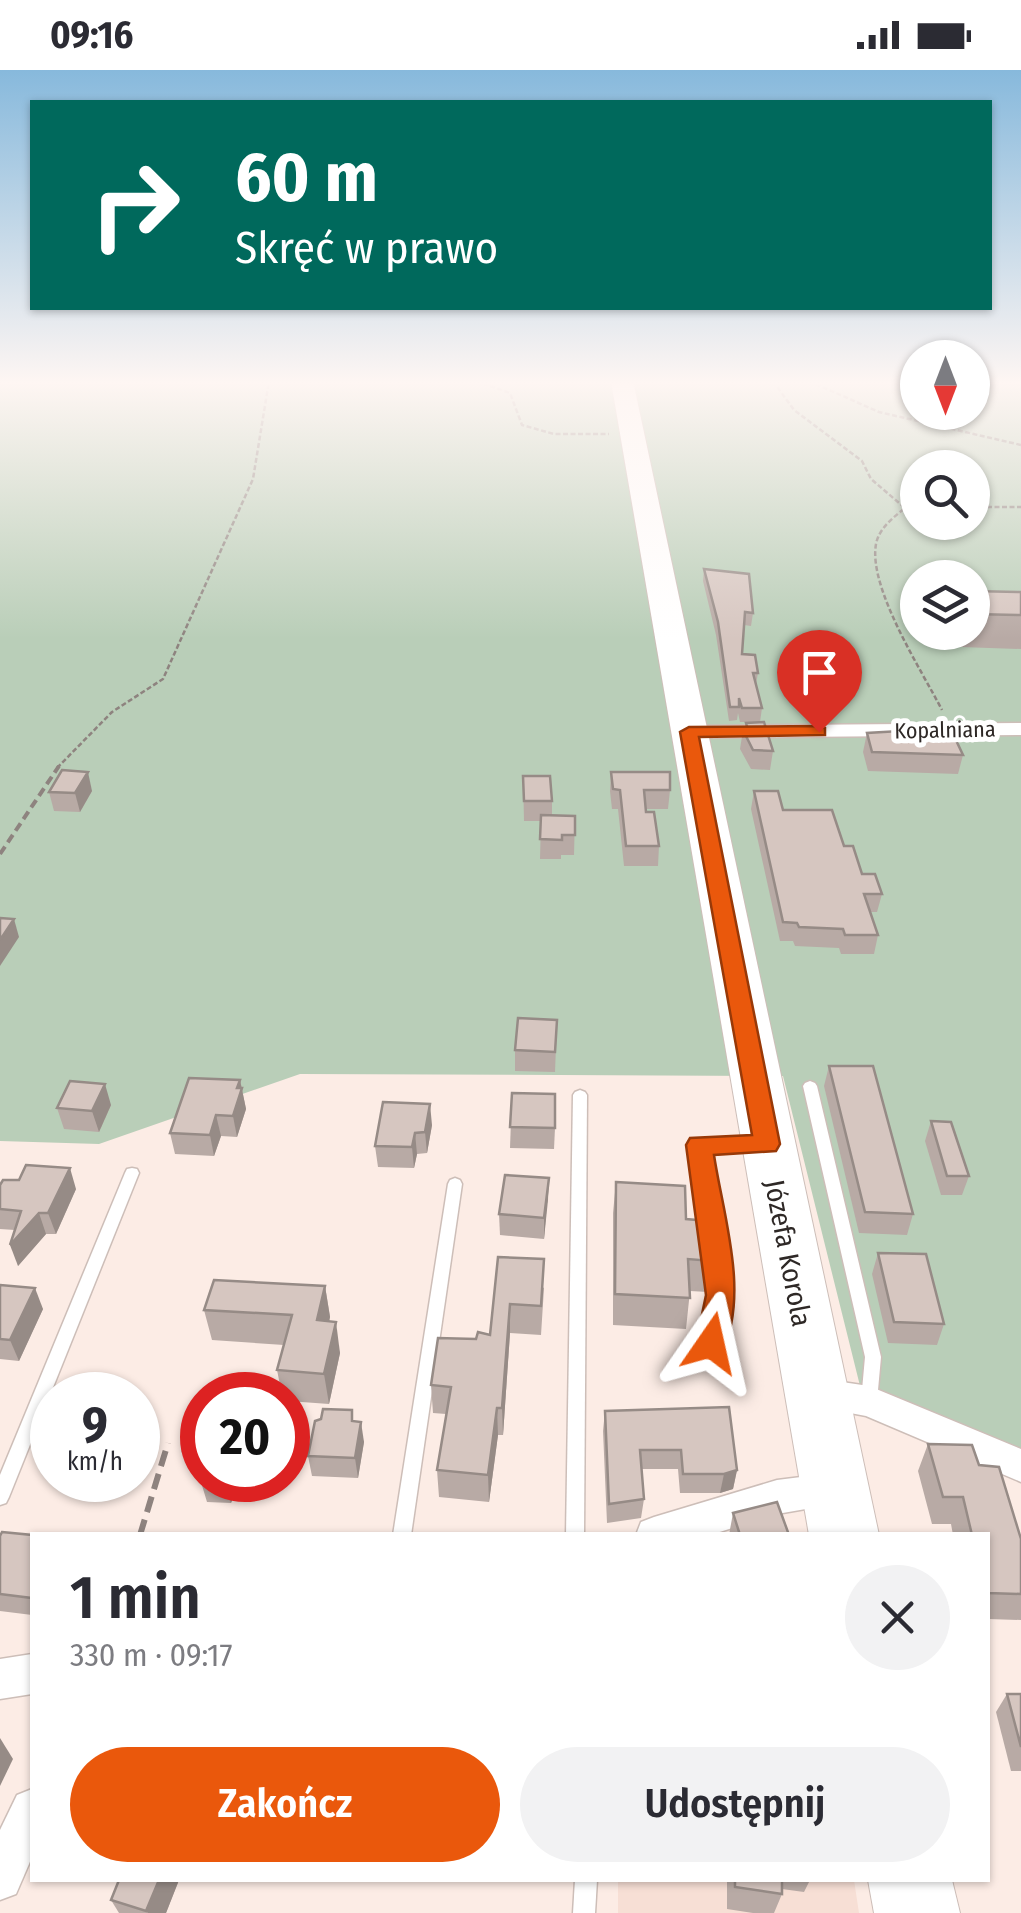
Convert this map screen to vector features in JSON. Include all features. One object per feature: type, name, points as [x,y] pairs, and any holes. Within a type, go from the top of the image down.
[{"type":"highway","name":"Józefa Korola","points":[[639,467],[839,1512]]},
{"type":"highway","points":[[910,1882],[916,1913]]},
{"type":"street","name":"Kopalniana","points":[[689,732],[1021,728]]},
{"type":"street","points":[[815,1393],[869,1401],[1021,1466]]},
{"type":"street","points":[[663,1532],[776,1496],[839,1512]]},
{"type":"street","points":[[0,1679],[30,1674]]},
{"type":"street","points":[[0,1878],[30,1814]]},
{"type":"lane","points":[[810,1086],[872,1356],[869,1401]]},
{"type":"lane","points":[[574,1532],[580,1096]]},
{"type":"lane","points":[[711,1343],[720,1295],[699,1145],[767,1144]]},
{"type":"lane","points":[[0,1497],[132,1173]]},
{"type":"lane","points":[[403,1532],[440,1308],[455,1184]]},
{"type":"lane","points":[[584,1913],[586,1882]]},
{"type":"path","points":[[0,854],[66,755],[112,712],[163,679],[254,467]]},
{"type":"path","points":[[865,467],[872,479],[900,504]]},
{"type":"path","points":[[990,506],[1021,507]]},
{"type":"path","points":[[900,512],[888,522],[875,546],[878,575],[953,730]]},
{"type":"path","points":[[141,1532],[168,1444]]},
{"type":"shaded area","points":[[618,1882],[854,1882],[859,1913],[618,1913]]},
{"type":"green space","points":[[0,467],[900,467],[900,540],[990,540],[990,467],[1021,467],[1021,1469],[864,1402],[783,1076],[300,1074],[99,1144],[0,1141]]},
{"type":"building","points":[[704,569],[749,574],[753,613],[745,612],[742,654],[755,655],[758,673],[753,673],[762,708],[742,708],[739,698],[739,707],[730,707],[718,622]]},
{"type":"building","points":[[990,591],[1021,592],[1021,615],[990,614]]},
{"type":"building","points":[[764,722],[773,751],[753,750],[743,730],[748,730],[746,723]]},
{"type":"building","points":[[900,731],[901,735],[954,736],[963,755],[872,752],[867,733]]},
{"type":"building","points":[[62,770],[88,772],[75,793],[49,792]]},
{"type":"building","points":[[611,772],[670,772],[670,790],[644,790],[646,812],[654,812],[659,846],[626,846],[620,790],[613,789]]},
{"type":"building","points":[[523,776],[550,776],[552,801],[524,801]]},
{"type":"building","points":[[754,791],[778,791],[783,810],[832,810],[844,846],[853,846],[862,874],[875,874],[882,894],[864,894],[878,935],[845,935],[843,929],[799,927],[797,923],[783,922]]},
{"type":"building","points":[[541,815],[575,816],[575,835],[562,835],[562,840],[540,839]]},
{"type":"building","points":[[0,918],[14,919],[0,940]]},
{"type":"building","points":[[518,1018],[557,1020],[555,1052],[515,1050]]},
{"type":"building","points":[[829,1066],[873,1066],[913,1214],[865,1212]]},
{"type":"building","points":[[189,1078],[240,1080],[237,1088],[242,1088],[233,1116],[216,1115],[210,1135],[170,1133]]},
{"type":"building","points":[[70,1081],[105,1084],[92,1111],[57,1108]]},
{"type":"building","points":[[512,1093],[555,1094],[555,1128],[510,1127]]},
{"type":"building","points":[[383,1102],[430,1104],[425,1132],[415,1133],[412,1147],[375,1146]]},
{"type":"building","points":[[931,1121],[951,1122],[969,1176],[947,1176]]},
{"type":"building","points":[[26,1165],[70,1168],[48,1213],[39,1213],[10,1245],[21,1211],[0,1209],[0,1185],[3,1180],[19,1180]]},
{"type":"building","points":[[505,1175],[549,1178],[544,1218],[499,1214]]},
{"type":"building","points":[[616,1182],[685,1186],[686,1219],[708,1221],[712,1261],[688,1259],[690,1298],[615,1294]]},
{"type":"building","points":[[878,1253],[926,1254],[944,1324],[894,1322]]},
{"type":"building","points":[[498,1257],[544,1259],[541,1306],[510,1304],[502,1408],[497,1408],[488,1475],[437,1470],[451,1387],[431,1385],[438,1338],[476,1339],[478,1332],[490,1335]]},
{"type":"building","points":[[214,1280],[325,1286],[317,1320],[336,1322],[324,1374],[277,1370],[292,1315],[204,1310]]},
{"type":"building","points":[[0,1285],[35,1288],[10,1340],[0,1339]]},
{"type":"building","points":[[729,1407],[737,1470],[724,1474],[683,1474],[681,1450],[640,1450],[644,1499],[609,1504],[605,1411]]},
{"type":"building","points":[[323,1409],[352,1410],[352,1421],[361,1422],[355,1458],[310,1456],[315,1421],[321,1419]]},
{"type":"building","points":[[928,1444],[972,1445],[979,1465],[999,1467],[1021,1539],[1021,1594],[990,1593],[990,1532],[971,1532],[963,1497],[943,1497]]},
{"type":"building","points":[[777,1502],[788,1532],[739,1532],[733,1513]]},
{"type":"building","points":[[2,1532],[30,1535],[30,1598],[0,1594]]},
{"type":"building","points":[[1007,1694],[1021,1694],[1021,1747]]},
{"type":"building","points":[[118,1882],[158,1882],[146,1911],[111,1900]]},
{"type":"building","points":[[735,1882],[782,1882],[782,1894],[735,1887]]},
{"type":"route","points":[[711,1343],[720,1295],[699,1145],[767,1144],[689,732],[819,732]]}]
